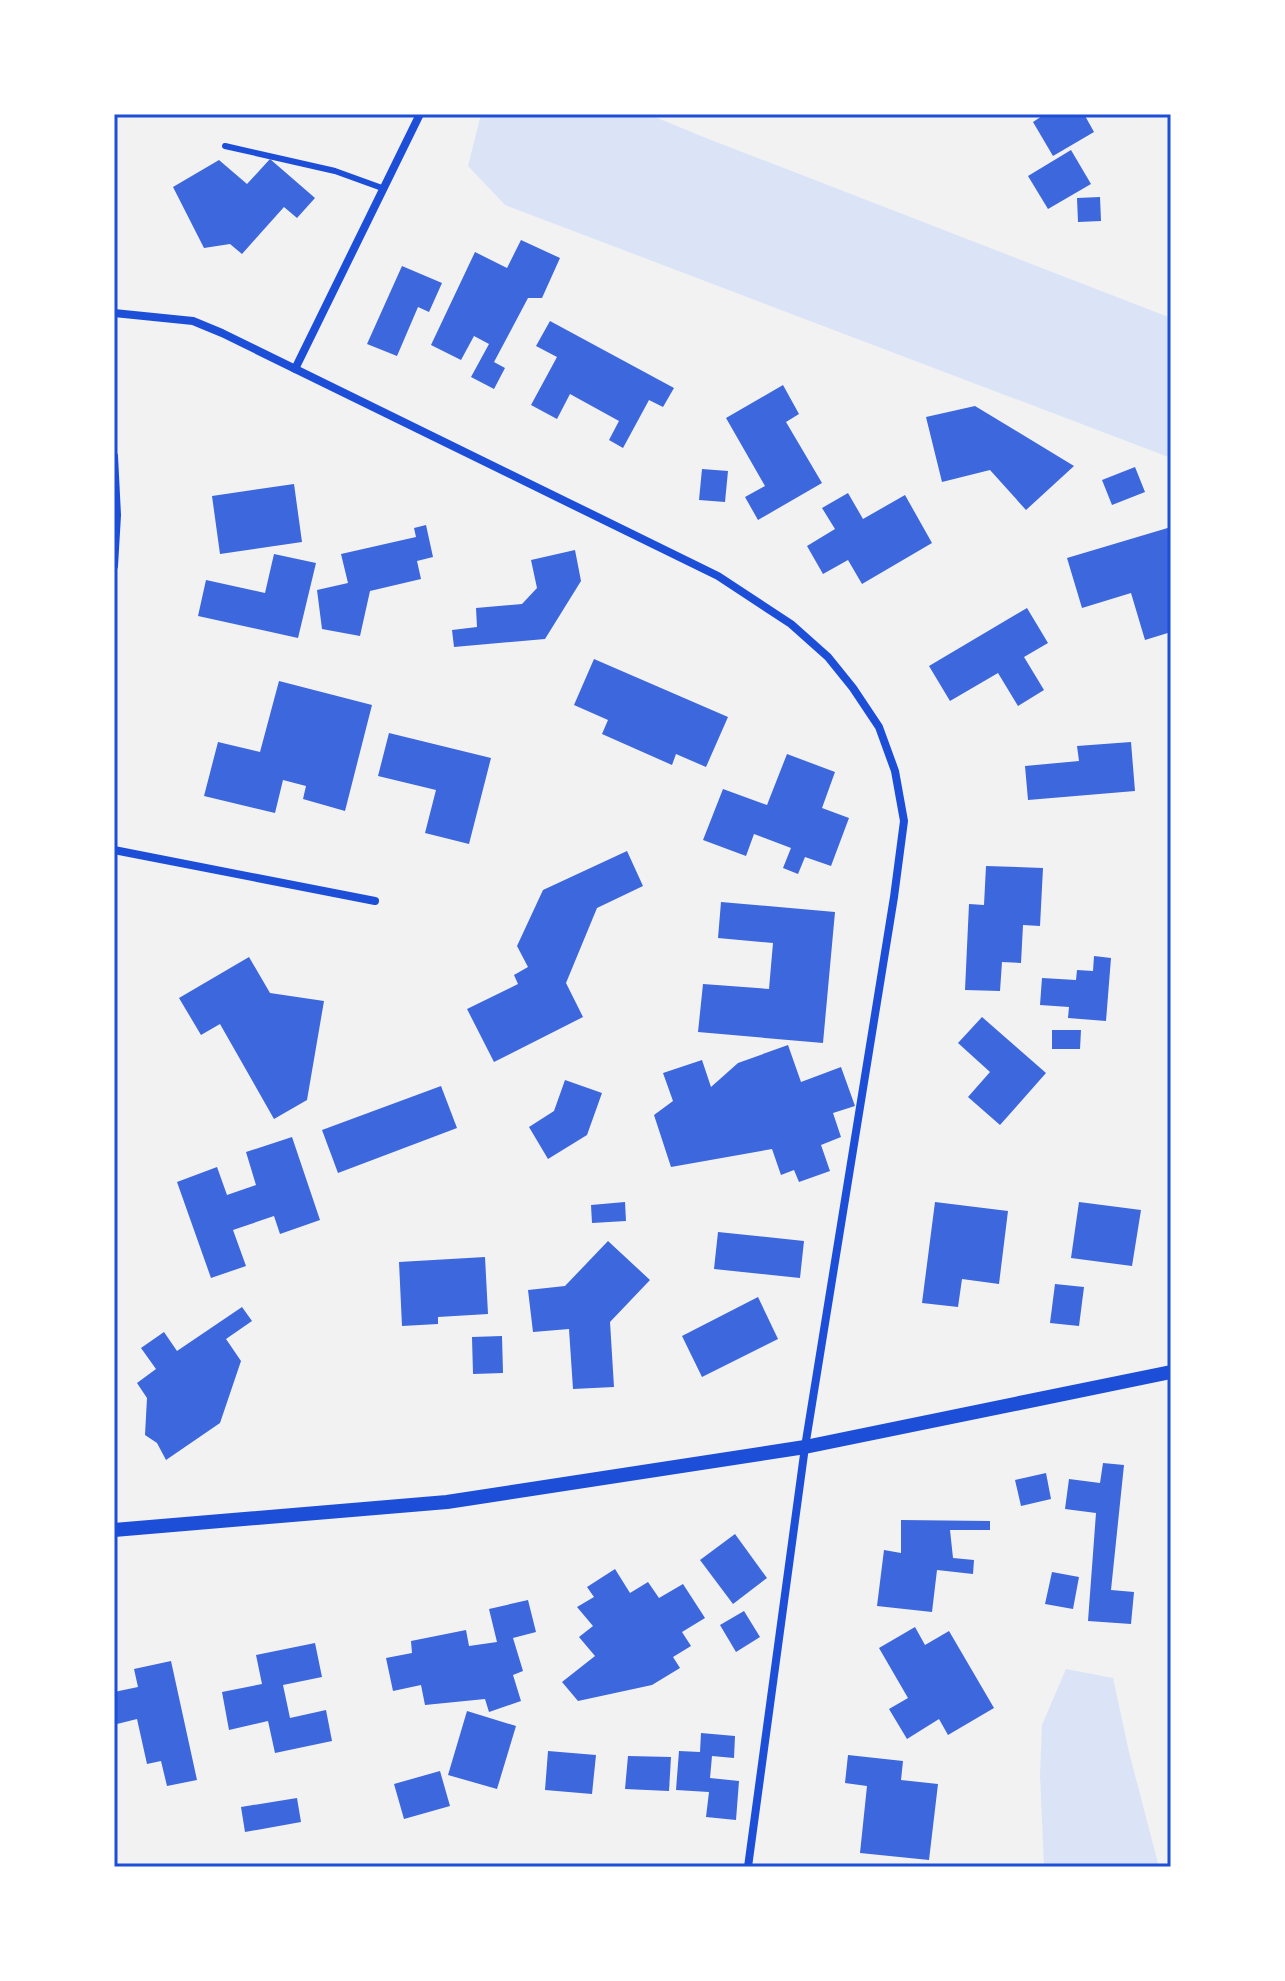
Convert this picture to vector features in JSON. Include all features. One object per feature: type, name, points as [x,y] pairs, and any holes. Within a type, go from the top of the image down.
[{"type":"street","points":[[295,369],[420,114]]},
{"type":"street","points":[[114,313],[193,321],[718,576],[791,624],[828,657],[879,727],[895,771],[904,821],[805,1447],[748,1867]]},
{"type":"street","points":[[114,456],[117,515],[114,566]]},
{"type":"street","points":[[114,850],[375,901]]},
{"type":"street","points":[[114,1530],[447,1502],[805,1447],[1171,1372]]},
{"type":"lane","points":[[225,146],[335,171],[382,188]]},
{"type":"shaded area","points":[[481,114],[648,114],[1171,318],[1171,458],[505,205],[468,166]]},
{"type":"shaded area","points":[[1066,1669],[1113,1678],[1159,1867],[1044,1867],[1040,1776],[1042,1725]]},
{"type":"building","points":[[1045,114],[1084,114],[1094,132],[1053,156],[1033,122]]},
{"type":"building","points":[[1071,150],[1091,184],[1048,209],[1028,176]]},
{"type":"building","points":[[270,159],[315,198],[297,218],[284,207],[242,254],[230,244],[204,248],[173,187],[219,160],[247,184]]},
{"type":"building","points":[[1100,197],[1101,221],[1078,222],[1077,198]]},
{"type":"building","points":[[521,240],[560,258],[542,298],[528,298],[494,362],[505,368],[494,389],[471,377],[489,344],[474,336],[461,360],[431,345],[475,252],[507,268]]},
{"type":"building","points":[[402,266],[442,283],[429,312],[418,307],[397,356],[367,344]]},
{"type":"building","points":[[550,321],[674,388],[663,407],[649,400],[623,448],[609,440],[619,421],[570,394],[557,419],[531,405],[557,357],[536,346]]},
{"type":"building","points":[[783,385],[799,414],[786,422],[822,483],[758,520],[745,497],[765,486],[726,418]]},
{"type":"building","points":[[975,406],[1074,466],[1026,510],[990,470],[942,482],[926,417]]},
{"type":"building","points":[[1135,467],[1145,492],[1112,505],[1102,480]]},
{"type":"building","points":[[702,469],[728,471],[725,502],[699,500]]},
{"type":"building","points":[[294,484],[302,542],[220,554],[212,496]]},
{"type":"building","points":[[848,493],[863,519],[905,495],[932,543],[862,584],[848,560],[823,574],[807,546],[835,529],[822,508]]},
{"type":"building","points":[[426,525],[433,557],[417,561],[421,579],[370,591],[360,636],[322,629],[317,590],[348,583],[341,554],[416,537],[414,528]]},
{"type":"building","points":[[1171,527],[1171,632],[1145,640],[1131,593],[1082,608],[1067,558]]},
{"type":"building","points":[[575,550],[581,581],[545,639],[454,647],[452,630],[477,627],[476,608],[522,604],[537,588],[531,560]]},
{"type":"building","points":[[274,554],[316,563],[298,638],[198,616],[206,580],[265,593]]},
{"type":"building","points":[[1027,608],[1048,643],[1024,657],[1044,690],[1018,706],[998,673],[950,701],[929,666]]},
{"type":"building","points":[[594,659],[728,717],[706,767],[676,754],[672,765],[602,734],[608,720],[574,705]]},
{"type":"building","points":[[279,681],[372,705],[345,811],[303,799],[306,786],[283,780],[275,813],[204,796],[218,742],[260,752]]},
{"type":"building","points":[[389,733],[491,758],[469,844],[425,833],[436,790],[378,776]]},
{"type":"building","points":[[1131,742],[1135,791],[1028,800],[1025,766],[1079,761],[1077,746]]},
{"type":"building","points":[[787,754],[835,772],[822,808],[849,818],[831,866],[805,857],[798,874],[783,868],[791,848],[754,834],[746,856],[703,840],[723,789],[767,805]]},
{"type":"building","points":[[627,851],[643,886],[597,908],[566,983],[583,1017],[494,1062],[467,1009],[518,984],[514,975],[528,967],[517,946],[543,890]]},
{"type":"building","points":[[986,866],[1043,868],[1040,926],[1023,925],[1021,963],[1002,962],[1000,991],[965,990],[969,904],[984,905]]},
{"type":"building","points":[[721,902],[835,912],[823,1043],[698,1032],[703,984],[769,989],[773,943],[718,938]]},
{"type":"building","points":[[1094,956],[1111,958],[1106,1021],[1068,1018],[1069,1007],[1040,1005],[1042,978],[1076,980],[1077,970],[1093,971]]},
{"type":"building","points":[[249,957],[270,993],[324,1001],[307,1100],[274,1119],[220,1024],[201,1035],[179,998]]},
{"type":"building","points":[[982,1017],[1046,1073],[1000,1125],[968,1097],[990,1072],[958,1043]]},
{"type":"building","points":[[1052,1030],[1081,1030],[1080,1049],[1052,1049]]},
{"type":"building","points":[[788,1045],[801,1082],[841,1067],[855,1106],[833,1113],[841,1137],[821,1145],[830,1171],[799,1182],[794,1170],[781,1175],[772,1149],[671,1167],[654,1115],[673,1101],[663,1073],[702,1060],[711,1087],[738,1063]]},
{"type":"building","points":[[565,1080],[602,1093],[587,1135],[548,1159],[529,1127],[554,1111]]},
{"type":"building","points":[[441,1086],[457,1128],[338,1173],[322,1130]]},
{"type":"building","points":[[292,1137],[320,1220],[280,1234],[274,1216],[233,1230],[246,1266],[211,1278],[177,1182],[217,1167],[227,1195],[256,1185],[246,1152]]},
{"type":"building","points":[[625,1202],[626,1221],[592,1223],[591,1205]]},
{"type":"building","points":[[935,1202],[1008,1211],[999,1284],[962,1279],[958,1307],[922,1303]]},
{"type":"building","points":[[1079,1202],[1141,1210],[1132,1266],[1071,1258]]},
{"type":"building","points":[[718,1232],[804,1241],[800,1278],[714,1269]]},
{"type":"building","points":[[608,1241],[650,1280],[610,1322],[614,1387],[573,1389],[569,1329],[533,1332],[528,1290],[565,1286]]},
{"type":"building","points":[[485,1257],[488,1314],[438,1317],[438,1324],[402,1326],[399,1262]]},
{"type":"building","points":[[1055,1284],[1084,1287],[1079,1326],[1050,1323]]},
{"type":"building","points":[[758,1297],[778,1339],[702,1377],[682,1336]]},
{"type":"building","points":[[242,1307],[252,1321],[226,1339],[241,1361],[220,1423],[166,1460],[157,1443],[145,1435],[147,1398],[137,1383],[156,1369],[141,1348],[164,1332],[177,1351]]},
{"type":"building","points":[[502,1336],[503,1373],[473,1374],[472,1337]]},
{"type":"building","points":[[1103,1463],[1124,1465],[1111,1590],[1134,1592],[1131,1624],[1088,1621],[1096,1513],[1065,1509],[1069,1479],[1100,1483]]},
{"type":"building","points":[[1046,1473],[1051,1499],[1021,1506],[1015,1480]]},
{"type":"building","points":[[901,1520],[990,1521],[990,1530],[950,1530],[953,1558],[974,1560],[973,1574],[937,1570],[932,1612],[877,1606],[884,1550],[901,1553]]},
{"type":"building","points":[[735,1534],[767,1578],[733,1604],[700,1560]]},
{"type":"building","points":[[615,1569],[630,1593],[648,1582],[659,1598],[683,1584],[705,1618],[682,1632],[691,1646],[673,1657],[680,1668],[652,1685],[578,1701],[562,1682],[595,1656],[579,1637],[593,1626],[577,1607],[594,1597],[587,1587]]},
{"type":"building","points":[[1052,1572],[1079,1577],[1073,1609],[1045,1604]]},
{"type":"building","points":[[528,1600],[536,1632],[513,1638],[523,1671],[513,1675],[521,1701],[489,1712],[485,1699],[425,1705],[421,1685],[393,1691],[386,1658],[412,1653],[411,1641],[466,1630],[469,1646],[497,1642],[489,1609]]},
{"type":"building","points":[[744,1611],[760,1637],[736,1652],[720,1625]]},
{"type":"building","points":[[915,1627],[925,1645],[949,1631],[994,1708],[948,1735],[939,1719],[907,1739],[889,1709],[908,1698],[879,1648]]},
{"type":"building","points":[[315,1643],[322,1677],[283,1685],[290,1718],[326,1710],[332,1741],[275,1753],[268,1721],[229,1730],[222,1692],[262,1684],[256,1655]]},
{"type":"building","points":[[171,1661],[197,1780],[167,1786],[161,1761],[147,1764],[137,1719],[117,1724],[114,1692],[138,1687],[134,1669]]},
{"type":"building","points":[[467,1711],[516,1726],[497,1789],[448,1775]]},
{"type":"building","points":[[701,1733],[735,1736],[734,1758],[712,1756],[710,1778],[739,1781],[736,1820],[706,1817],[709,1792],[676,1790],[679,1751],[700,1752]]},
{"type":"building","points":[[548,1751],[596,1755],[592,1794],[545,1790]]},
{"type":"building","points":[[848,1755],[903,1761],[901,1780],[938,1784],[929,1860],[860,1853],[867,1786],[845,1783]]},
{"type":"building","points":[[628,1756],[671,1757],[669,1791],[625,1789]]},
{"type":"building","points":[[440,1771],[450,1806],[404,1819],[394,1784]]},
{"type":"building","points":[[297,1798],[301,1822],[245,1832],[241,1807]]}]
